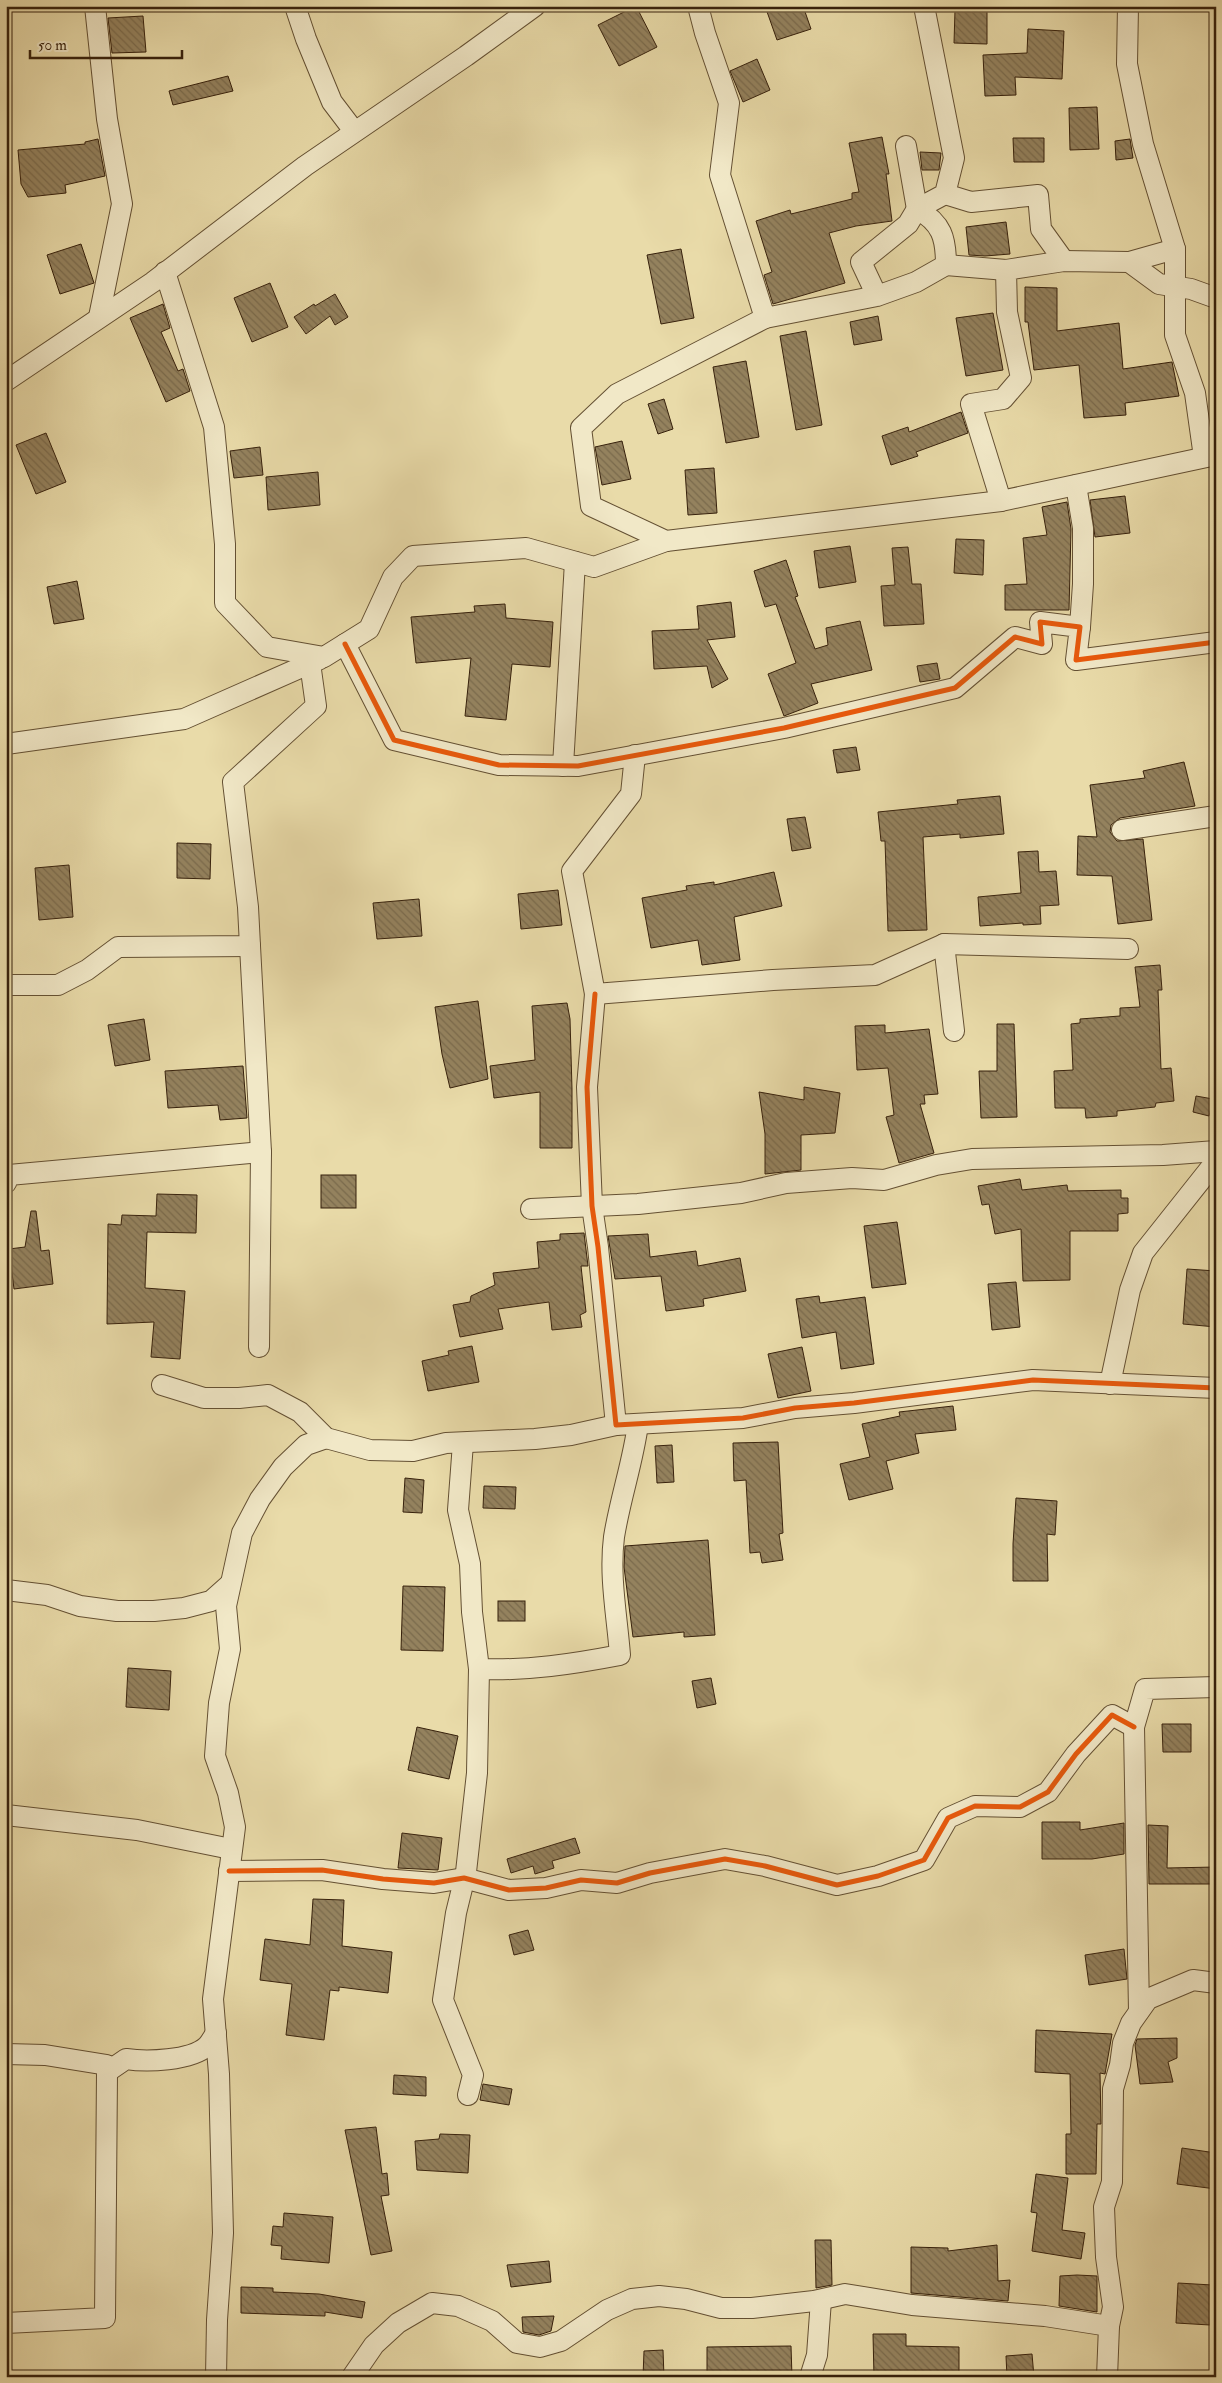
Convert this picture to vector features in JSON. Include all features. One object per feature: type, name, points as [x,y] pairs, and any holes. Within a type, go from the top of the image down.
[{"type":"street","points":[[95,6],[107,119],[122,204],[99,317]]},
{"type":"street","points":[[295,6],[306,39],[332,102],[354,131]]},
{"type":"street","points":[[6,381],[165,272],[305,166],[466,56],[535,6]]},
{"type":"street","points":[[698,6],[704,34],[728,103],[720,175],[765,318]]},
{"type":"street","points":[[924,6],[954,158],[945,194]]},
{"type":"street","points":[[6,744],[184,719],[317,660],[369,629],[393,577],[413,556],[526,548],[594,567],[666,542],[1001,500],[1210,456],[1195,394],[1175,336],[1176,249],[1143,144],[1129,73],[1128,6]]},
{"type":"street","points":[[906,146],[917,209]]},
{"type":"street","points":[[877,296],[861,262],[908,224],[917,209],[945,194],[971,202],[1038,194],[1041,230],[1064,261]]},
{"type":"street","points":[[917,209],[933,218],[946,245],[946,265]]},
{"type":"street","points":[[666,542],[590,506],[581,428],[617,394],[765,318],[877,296],[916,282],[946,265],[1006,270],[1064,261],[1129,262],[1176,249]]},
{"type":"street","points":[[1129,262],[1160,284],[1176,285],[1216,298]]},
{"type":"street","points":[[1001,500],[971,404],[1003,399],[1021,378],[1007,312],[1006,270]]},
{"type":"street","points":[[165,272],[214,427],[225,544],[225,602],[267,647],[317,660]]},
{"type":"street","points":[[1076,485],[1083,528],[1080,626],[1076,660],[1216,642]]},
{"type":"street","points":[[564,766],[575,562]]},
{"type":"street","points":[[345,644],[394,740],[500,765],[578,766],[784,728],[955,688],[1015,637],[1042,644],[1040,622],[1080,626]]},
{"type":"street","points":[[259,1347],[261,1152],[250,946],[234,782],[316,706],[317,660]]},
{"type":"street","points":[[616,1425],[592,1206],[587,1087],[595,994],[572,871],[631,794],[635,755]]},
{"type":"street","points":[[1122,830],[1216,816]]},
{"type":"street","points":[[595,994],[773,980],[875,975],[944,944],[1128,949]]},
{"type":"street","points":[[944,944],[954,1031]]},
{"type":"street","points":[[6,985],[58,985],[87,970],[118,947],[250,946]]},
{"type":"street","points":[[531,1209],[592,1206],[741,1193],[786,1183],[852,1178],[884,1180],[936,1165],[972,1159],[1163,1155],[1216,1151]]},
{"type":"street","points":[[6,1182],[10,1176],[261,1152]]},
{"type":"street","points":[[1110,1384],[1120,1327],[1143,1253],[1216,1161]]},
{"type":"street","points":[[162,1384],[204,1398],[239,1398],[268,1395],[300,1412],[326,1438],[370,1450],[413,1451],[446,1444],[570,1436],[616,1425],[743,1418],[794,1408],[854,1403],[1032,1380],[1216,1388]]},
{"type":"street","points":[[479,1668],[515,1670],[544,1668],[620,1655],[612,1575],[614,1538],[633,1458],[638,1424]]},
{"type":"street","points":[[216,2377],[217,2320],[223,2233],[216,2033],[213,1999],[235,1827],[228,1793],[215,1756],[218,1703],[230,1649],[226,1606],[229,1584],[242,1533],[260,1499],[283,1467],[306,1445],[326,1438]]},
{"type":"street","points":[[464,1443],[458,1510],[470,1564],[472,1612],[479,1668],[477,1773],[464,1878],[456,1913],[443,2000],[473,2075],[468,2095]]},
{"type":"street","points":[[6,1590],[47,1595],[80,1606],[117,1611],[184,1608],[211,1601],[229,1584]]},
{"type":"street","points":[[1139,2011],[1134,1727],[1145,1689],[1216,1687]]},
{"type":"street","points":[[229,1870],[322,1870],[383,1879],[434,1883],[464,1878],[509,1890],[546,1888],[581,1880],[617,1883],[650,1873],[725,1859],[765,1866],[836,1885],[878,1876],[924,1860],[948,1818],[975,1806],[1020,1807],[1048,1792],[1076,1754],[1112,1715],[1134,1727]]},
{"type":"street","points":[[6,1816],[137,1830],[231,1849]]},
{"type":"street","points":[[1107,2377],[1109,2326],[1113,2308],[1106,2257],[1104,2207],[1112,2182],[1113,2089],[1120,2066],[1123,2043],[1131,2023],[1148,1998],[1193,1980],[1216,1983]]},
{"type":"street","points":[[107,2072],[126,2059],[166,2059],[189,2055],[206,2047],[216,2033]]},
{"type":"street","points":[[6,2054],[45,2056],[107,2065],[104,2318],[6,2323]]},
{"type":"street","points":[[352,2377],[374,2345],[398,2323],[432,2303],[458,2306],[492,2321],[517,2343],[540,2347],[561,2341],[607,2310],[632,2299],[658,2296],[686,2298],[721,2308],[752,2308],[821,2300],[845,2294],[912,2305],[1046,2316],[1109,2326]]},
{"type":"street","points":[[810,2377],[816,2355],[821,2300]]},
{"type":"building","points":[[636,6],[657,47],[619,66],[598,25]]},
{"type":"building","points":[[765,6],[803,6],[811,29],[777,40]]},
{"type":"building","points":[[955,10],[987,11],[987,44],[954,43]]},
{"type":"building","points":[[143,16],[146,52],[112,53],[108,18]]},
{"type":"building","points":[[1028,29],[1064,31],[1062,79],[1015,77],[1016,95],[985,96],[983,55],[1027,53]]},
{"type":"building","points":[[757,59],[770,90],[743,102],[730,71]]},
{"type":"building","points":[[228,76],[233,91],[173,105],[169,91]]},
{"type":"building","points":[[1097,107],[1099,149],[1070,150],[1069,108]]},
{"type":"building","points":[[882,137],[889,174],[886,174],[892,221],[856,226],[829,233],[845,283],[773,304],[764,275],[772,272],[756,221],[790,210],[791,214],[852,199],[852,193],[859,192],[849,143]]},
{"type":"building","points":[[1013,138],[1044,138],[1044,162],[1014,162]]},
{"type":"building","points":[[98,139],[105,176],[65,185],[66,193],[28,197],[21,184],[18,150],[85,144],[85,142]]},
{"type":"building","points":[[1130,139],[1133,158],[1116,160],[1115,141]]},
{"type":"building","points":[[920,152],[941,153],[939,170],[922,170]]},
{"type":"building","points":[[1006,222],[1010,254],[969,255],[966,227]]},
{"type":"building","points":[[81,244],[94,283],[60,294],[47,255]]},
{"type":"building","points":[[681,249],[694,318],[661,324],[647,255]]},
{"type":"building","points":[[270,283],[288,327],[252,342],[234,298]]},
{"type":"building","points":[[1025,287],[1057,288],[1057,331],[1119,323],[1123,369],[1172,362],[1179,396],[1125,403],[1126,415],[1084,418],[1079,365],[1034,370],[1028,322],[1025,322]]},
{"type":"building","points":[[335,294],[348,317],[335,325],[330,316],[306,334],[294,317],[314,304],[315,306]]},
{"type":"building","points":[[163,304],[170,328],[161,332],[178,371],[183,369],[190,391],[166,402],[130,318]]},
{"type":"building","points":[[993,313],[1003,370],[966,376],[956,318]]},
{"type":"building","points":[[878,316],[882,340],[854,345],[850,322]]},
{"type":"building","points":[[806,331],[822,425],[796,430],[780,336]]},
{"type":"building","points":[[746,361],[759,437],[726,443],[713,367]]},
{"type":"building","points":[[664,399],[673,429],[658,434],[648,404]]},
{"type":"building","points":[[961,412],[968,433],[916,452],[918,456],[891,465],[882,436],[908,427],[909,432]]},
{"type":"building","points":[[46,433],[66,482],[36,494],[16,445]]},
{"type":"building","points":[[622,441],[631,479],[602,485],[595,447]]},
{"type":"building","points":[[260,447],[263,475],[234,478],[230,451]]},
{"type":"building","points":[[714,468],[717,513],[688,515],[685,470]]},
{"type":"building","points":[[318,472],[320,505],[268,510],[266,477]]},
{"type":"building","points":[[1125,496],[1130,533],[1095,537],[1090,500]]},
{"type":"building","points":[[1067,502],[1071,529],[1069,610],[1005,610],[1005,585],[1027,584],[1023,538],[1047,535],[1042,507]]},
{"type":"building","points":[[956,539],[984,540],[983,575],[954,573]]},
{"type":"building","points":[[850,546],[856,582],[819,588],[814,551]]},
{"type":"building","points":[[908,547],[912,584],[921,584],[924,624],[884,626],[881,586],[895,585],[892,548]]},
{"type":"building","points":[[786,560],[798,596],[795,597],[815,649],[828,645],[826,628],[860,621],[872,670],[811,684],[818,703],[784,716],[768,674],[796,663],[776,604],[765,607],[754,571]]},
{"type":"building","points":[[77,581],[84,619],[54,624],[47,587]]},
{"type":"building","points":[[731,602],[735,637],[707,640],[728,679],[712,688],[707,666],[654,669],[652,631],[699,629],[697,606]]},
{"type":"building","points":[[505,604],[506,618],[553,622],[550,667],[512,664],[506,720],[465,716],[471,658],[416,663],[411,617],[475,612],[474,606]]},
{"type":"building","points":[[937,663],[940,679],[920,682],[917,666]]},
{"type":"building","points":[[856,747],[860,770],[837,773],[833,750]]},
{"type":"building","points":[[1184,762],[1195,806],[1120,818],[1111,825],[1110,832],[1117,841],[1143,839],[1152,920],[1118,924],[1112,876],[1077,875],[1078,836],[1097,837],[1090,785],[1145,778],[1143,771]]},
{"type":"building","points":[[1000,796],[1004,834],[960,838],[960,834],[923,837],[927,930],[888,931],[885,841],[881,841],[878,812],[958,804],[957,800]]},
{"type":"building","points":[[805,817],[811,848],[792,851],[787,819]]},
{"type":"building","points":[[177,843],[211,844],[210,879],[177,878]]},
{"type":"building","points":[[1038,851],[1039,872],[1056,871],[1059,905],[1040,906],[1041,924],[1023,925],[1023,923],[980,926],[978,897],[1021,893],[1018,852]]},
{"type":"building","points":[[69,865],[73,917],[39,920],[35,868]]},
{"type":"building","points":[[774,872],[782,906],[734,917],[740,960],[702,965],[698,940],[651,948],[642,898],[687,890],[686,886],[714,882],[714,885]]},
{"type":"building","points":[[558,890],[562,925],[521,929],[518,894]]},
{"type":"building","points":[[419,899],[422,936],[377,939],[373,903]]},
{"type":"building","points":[[1160,965],[1162,990],[1158,990],[1161,1069],[1171,1068],[1174,1101],[1156,1103],[1155,1107],[1117,1111],[1117,1116],[1086,1118],[1085,1108],[1055,1108],[1054,1071],[1073,1070],[1071,1024],[1080,1023],[1080,1019],[1120,1016],[1120,1008],[1140,1007],[1135,967]]},
{"type":"building","points":[[478,1001],[488,1079],[450,1088],[442,1054],[435,1007]]},
{"type":"building","points":[[567,1003],[570,1019],[572,1148],[540,1148],[540,1092],[494,1098],[490,1066],[535,1060],[532,1006]]},
{"type":"building","points":[[144,1019],[150,1060],[115,1066],[108,1025]]},
{"type":"building","points":[[997,1024],[1014,1024],[1017,1117],[981,1118],[979,1071],[997,1071]]},
{"type":"building","points":[[885,1025],[885,1033],[929,1029],[938,1094],[924,1095],[925,1104],[920,1104],[934,1153],[899,1163],[886,1117],[894,1115],[888,1068],[857,1070],[855,1026]]},
{"type":"building","points":[[243,1066],[247,1118],[220,1120],[218,1105],[168,1108],[165,1071]]},
{"type":"building","points":[[804,1087],[840,1093],[835,1133],[801,1135],[801,1170],[765,1174],[765,1134],[759,1092],[804,1100]]},
{"type":"building","points":[[1196,1096],[1213,1099],[1209,1116],[1193,1112]]},
{"type":"building","points":[[321,1175],[356,1175],[356,1208],[321,1208]]},
{"type":"building","points":[[1020,1179],[1022,1190],[1067,1185],[1068,1191],[1121,1190],[1121,1198],[1128,1198],[1128,1213],[1118,1214],[1118,1231],[1070,1231],[1070,1280],[1023,1281],[1021,1229],[995,1234],[989,1204],[982,1205],[978,1186]]},
{"type":"building","points":[[157,1194],[197,1195],[196,1233],[147,1232],[145,1288],[185,1291],[180,1359],[151,1357],[154,1322],[107,1324],[108,1224],[121,1225],[122,1215],[156,1216]]},
{"type":"building","points":[[31,1211],[36,1211],[41,1251],[49,1250],[53,1284],[14,1289],[9,1249],[25,1247]]},
{"type":"building","points":[[897,1222],[906,1284],[872,1288],[864,1226]]},
{"type":"building","points":[[584,1233],[588,1266],[581,1266],[586,1312],[580,1315],[582,1327],[552,1330],[549,1302],[498,1309],[503,1329],[460,1337],[453,1305],[470,1302],[471,1296],[495,1285],[493,1273],[539,1268],[537,1242],[560,1240],[560,1234]]},
{"type":"building","points":[[648,1234],[650,1257],[696,1251],[698,1266],[740,1258],[746,1291],[703,1299],[704,1306],[666,1311],[661,1276],[615,1279],[608,1236]]},
{"type":"building","points":[[1187,1269],[1216,1271],[1216,1327],[1183,1324]]},
{"type":"building","points":[[1016,1282],[1020,1327],[992,1330],[988,1284]]},
{"type":"building","points":[[819,1296],[820,1303],[865,1297],[874,1364],[841,1369],[836,1332],[802,1338],[796,1299]]},
{"type":"building","points":[[472,1346],[479,1382],[428,1391],[422,1361],[449,1355],[448,1351]]},
{"type":"building","points":[[802,1347],[811,1391],[778,1398],[768,1354]]},
{"type":"building","points":[[953,1406],[956,1430],[915,1434],[919,1453],[886,1461],[893,1489],[849,1500],[840,1464],[870,1457],[862,1424],[900,1416],[899,1412]]},
{"type":"building","points":[[778,1442],[783,1533],[779,1534],[783,1560],[762,1563],[760,1552],[750,1553],[746,1480],[734,1481],[733,1443]]},
{"type":"building","points":[[672,1445],[674,1482],[657,1483],[655,1446]]},
{"type":"building","points":[[405,1478],[424,1480],[422,1513],[403,1512]]},
{"type":"building","points":[[484,1486],[516,1487],[515,1509],[483,1508]]},
{"type":"building","points":[[1016,1498],[1057,1501],[1055,1535],[1047,1534],[1048,1581],[1013,1581]]},
{"type":"building","points":[[708,1540],[715,1635],[684,1637],[684,1632],[633,1637],[624,1567],[625,1546]]},
{"type":"building","points":[[403,1586],[445,1587],[443,1651],[401,1650]]},
{"type":"building","points":[[498,1601],[525,1601],[525,1621],[498,1621]]},
{"type":"building","points":[[128,1668],[171,1671],[169,1710],[126,1707]]},
{"type":"building","points":[[711,1678],[716,1704],[697,1708],[692,1681]]},
{"type":"building","points":[[1162,1724],[1191,1724],[1191,1752],[1163,1752]]},
{"type":"building","points":[[417,1727],[458,1736],[449,1779],[408,1770]]},
{"type":"building","points":[[1042,1822],[1080,1822],[1080,1830],[1124,1823],[1124,1854],[1092,1859],[1042,1859]]},
{"type":"building","points":[[1148,1825],[1168,1826],[1167,1868],[1216,1867],[1216,1884],[1149,1884]]},
{"type":"building","points":[[402,1833],[442,1838],[438,1870],[398,1868]]},
{"type":"building","points":[[575,1838],[580,1853],[552,1861],[554,1868],[535,1874],[533,1866],[511,1873],[507,1859]]},
{"type":"building","points":[[313,1899],[344,1900],[342,1946],[392,1952],[388,1993],[339,1987],[339,1991],[330,1990],[324,2040],[286,2035],[292,1984],[260,1980],[265,1939],[310,1945]]},
{"type":"building","points":[[528,1930],[534,1950],[514,1955],[509,1935]]},
{"type":"building","points":[[1124,1949],[1127,1979],[1089,1985],[1085,1955]]},
{"type":"building","points":[[1036,2030],[1112,2034],[1105,2074],[1100,2073],[1101,2124],[1097,2124],[1096,2174],[1066,2174],[1066,2134],[1071,2134],[1070,2074],[1035,2072]]},
{"type":"building","points":[[1177,2038],[1177,2058],[1168,2062],[1173,2082],[1140,2084],[1135,2045],[1137,2039]]},
{"type":"building","points":[[394,2075],[426,2077],[426,2096],[393,2094]]},
{"type":"building","points":[[483,2084],[512,2089],[509,2105],[480,2100]]},
{"type":"building","points":[[376,2127],[382,2174],[387,2173],[389,2195],[381,2196],[392,2251],[371,2255],[345,2130]]},
{"type":"building","points":[[440,2134],[470,2135],[468,2173],[417,2170],[415,2141],[439,2139]]},
{"type":"building","points":[[1182,2148],[1216,2153],[1216,2189],[1177,2184]]},
{"type":"building","points":[[1036,2174],[1068,2178],[1062,2230],[1085,2233],[1081,2259],[1032,2251],[1037,2213],[1031,2212]]},
{"type":"building","points":[[284,2213],[333,2217],[329,2263],[281,2259],[282,2246],[271,2245],[273,2226],[283,2227]]},
{"type":"building","points":[[815,2240],[831,2240],[832,2285],[816,2288]]},
{"type":"building","points":[[997,2245],[998,2281],[1010,2280],[1008,2301],[911,2293],[911,2247],[948,2248],[948,2251]]},
{"type":"building","points":[[549,2261],[551,2282],[511,2287],[507,2265]]},
{"type":"building","points":[[1060,2276],[1097,2276],[1097,2312],[1059,2306]]},
{"type":"building","points":[[1178,2283],[1212,2285],[1210,2325],[1176,2323]]},
{"type":"building","points":[[241,2287],[273,2288],[273,2292],[319,2294],[365,2302],[362,2318],[325,2312],[325,2316],[241,2313]]},
{"type":"building","points":[[554,2316],[551,2331],[539,2335],[523,2332],[522,2317]]},
{"type":"building","points":[[873,2334],[906,2334],[906,2346],[959,2347],[959,2377],[874,2377]]},
{"type":"building","points":[[791,2346],[792,2377],[707,2377],[707,2347]]},
{"type":"building","points":[[663,2350],[664,2377],[643,2377],[644,2351]]},
{"type":"building","points":[[1032,2354],[1034,2377],[1007,2377],[1006,2356]]},
{"type":"cycle path","points":[[345,644],[394,740],[499,765],[578,766],[784,728],[955,688],[1015,637],[1042,644],[1040,622],[1080,627],[1076,660],[1216,642]]},
{"type":"cycle path","points":[[595,994],[587,1087],[592,1206],[616,1425],[743,1418],[795,1408],[854,1403],[1033,1380],[1216,1388]]},
{"type":"cycle path","points":[[229,1871],[322,1870],[383,1879],[434,1883],[464,1878],[509,1890],[546,1888],[581,1880],[617,1883],[650,1873],[725,1859],[765,1866],[837,1885],[878,1876],[924,1860],[948,1818],[975,1806],[1020,1807],[1048,1792],[1076,1754],[1112,1715],[1134,1727]]}]
